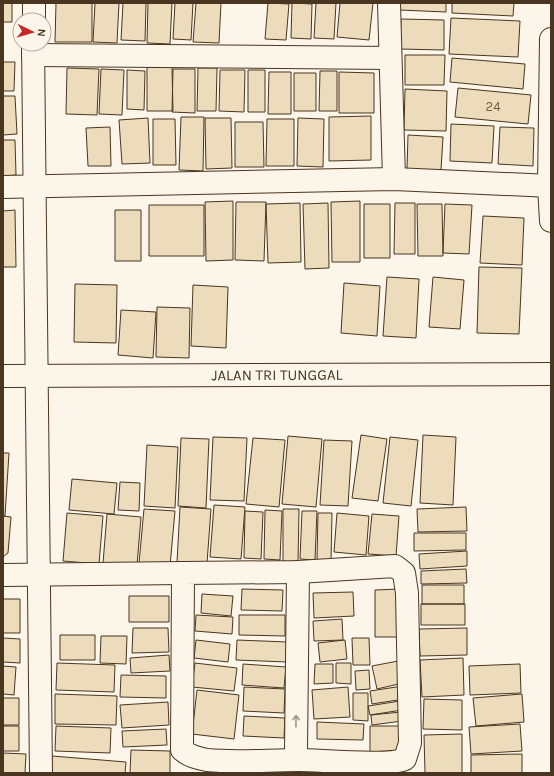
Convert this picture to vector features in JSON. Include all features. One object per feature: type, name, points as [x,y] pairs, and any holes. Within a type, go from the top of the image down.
[{"type":"street","points":[[389,3],[394,179]]},
{"type":"street","points":[[551,39],[551,221]]},
{"type":"street","points":[[52,50],[390,58]]},
{"type":"street","points":[[33,52],[41,773]]},
{"type":"street","points":[[3,187],[34,188],[394,179],[550,186]]},
{"type":"street","name":"JALAN TRI TUNGGAL","points":[[3,376],[551,374]]},
{"type":"street","points":[[3,575],[39,574],[298,572],[395,566],[404,573],[407,593],[410,743],[405,759],[400,762],[309,764],[275,767],[207,760],[188,756],[182,750],[183,573]]},
{"type":"street","points":[[298,572],[296,750],[309,764]]},
{"type":"building","points":[[3,3],[12,3],[12,22],[3,22]]},
{"type":"building","points":[[56,3],[92,3],[92,42],[55,42]]},
{"type":"building","points":[[95,3],[119,3],[117,43],[93,42]]},
{"type":"building","points":[[123,3],[146,3],[145,41],[121,40]]},
{"type":"building","points":[[148,3],[172,3],[170,44],[147,43]]},
{"type":"building","points":[[175,3],[193,3],[191,40],[173,39]]},
{"type":"building","points":[[196,3],[221,3],[219,43],[193,42]]},
{"type":"building","points":[[268,3],[289,4],[286,40],[265,39]]},
{"type":"building","points":[[292,3],[312,4],[311,39],[291,38]]},
{"type":"building","points":[[316,3],[336,3],[334,39],[314,38]]},
{"type":"building","points":[[340,3],[373,3],[369,40],[337,37]]},
{"type":"building","points":[[400,3],[446,3],[446,12],[400,10]]},
{"type":"building","points":[[452,3],[514,3],[513,16],[452,13]]},
{"type":"building","points":[[451,18],[520,21],[518,57],[449,54]]},
{"type":"building","points":[[401,19],[444,20],[444,50],[400,49]]},
{"type":"building","points":[[405,55],[445,55],[444,85],[405,85]]},
{"type":"building","points":[[452,58],[525,64],[523,89],[450,82]]},
{"type":"building","points":[[3,62],[15,62],[14,91],[3,91]]},
{"type":"building","points":[[147,67],[172,67],[173,111],[147,111]]},
{"type":"building","points":[[67,68],[99,69],[97,115],[66,114]]},
{"type":"building","points":[[198,68],[217,68],[216,111],[197,111]]},
{"type":"building","points":[[101,69],[124,70],[122,115],[99,114]]},
{"type":"building","points":[[173,69],[195,69],[195,113],[172,112]]},
{"type":"building","points":[[127,70],[145,71],[144,110],[127,109]]},
{"type":"building","points":[[220,70],[245,70],[244,112],[219,111]]},
{"type":"building","points":[[248,70],[265,70],[265,112],[248,112]]},
{"type":"building","points":[[320,71],[337,71],[337,111],[319,111]]},
{"type":"building","points":[[269,72],[291,72],[291,114],[268,114]]},
{"type":"building","points":[[339,72],[374,73],[374,113],[339,113]]},
{"type":"building","points":[[294,73],[316,73],[316,111],[294,111]]},
{"type":"building","points":[[458,88],[531,95],[528,124],[455,117]]},
{"type":"building","points":[[405,89],[447,91],[446,131],[404,130]]},
{"type":"building","points":[[3,96],[15,96],[17,134],[3,135]]},
{"type":"building","points":[[371,116],[371,160],[329,161],[329,117]]},
{"type":"building","points":[[181,117],[204,117],[203,171],[179,170]]},
{"type":"building","points":[[148,118],[150,163],[122,164],[119,120]]},
{"type":"building","points":[[205,118],[231,118],[232,168],[206,169]]},
{"type":"building","points":[[298,118],[324,119],[323,167],[297,166]]},
{"type":"building","points":[[153,119],[175,119],[176,165],[153,165]]},
{"type":"building","points":[[267,119],[294,119],[294,166],[266,166]]},
{"type":"building","points":[[235,122],[263,122],[264,167],[235,167]]},
{"type":"building","points":[[451,124],[494,126],[492,163],[450,161]]},
{"type":"building","points":[[110,127],[111,166],[88,166],[86,128]]},
{"type":"building","points":[[500,127],[534,128],[533,166],[498,164]]},
{"type":"building","points":[[408,135],[443,137],[441,170],[407,169]]},
{"type":"building","points":[[3,140],[15,140],[16,175],[3,176]]},
{"type":"building","points":[[233,201],[233,260],[206,261],[205,202]]},
{"type":"building","points":[[360,201],[360,262],[332,262],[331,202]]},
{"type":"building","points":[[236,202],[266,202],[264,261],[235,260]]},
{"type":"building","points":[[300,203],[301,262],[268,263],[266,204]]},
{"type":"building","points":[[328,203],[329,268],[305,269],[303,204]]},
{"type":"building","points":[[395,203],[415,203],[415,254],[394,254]]},
{"type":"building","points":[[364,204],[390,204],[390,258],[364,258]]},
{"type":"building","points":[[417,204],[442,204],[443,256],[418,256]]},
{"type":"building","points":[[445,204],[472,205],[469,254],[443,253]]},
{"type":"building","points":[[149,205],[204,205],[204,256],[149,256]]},
{"type":"building","points":[[15,210],[16,267],[3,267],[3,211]]},
{"type":"building","points":[[115,210],[141,210],[141,261],[115,261]]},
{"type":"building","points":[[483,216],[524,218],[522,265],[480,263]]},
{"type":"building","points":[[479,267],[522,268],[519,334],[477,333]]},
{"type":"building","points":[[387,277],[419,279],[416,338],[383,336]]},
{"type":"building","points":[[433,277],[464,280],[460,329],[429,327]]},
{"type":"building","points":[[344,283],[380,286],[377,336],[341,333]]},
{"type":"building","points":[[75,284],[117,285],[116,343],[74,342]]},
{"type":"building","points":[[193,285],[228,287],[226,348],[191,346]]},
{"type":"building","points":[[157,307],[190,308],[189,358],[156,357]]},
{"type":"building","points":[[121,310],[156,312],[153,358],[118,355]]},
{"type":"building","points":[[361,435],[387,439],[378,501],[352,498]]},
{"type":"building","points":[[423,435],[456,437],[453,505],[420,503]]},
{"type":"building","points":[[288,436],[322,439],[316,507],[282,504]]},
{"type":"building","points":[[213,437],[247,438],[244,501],[210,500]]},
{"type":"building","points":[[390,437],[418,440],[411,506],[383,503]]},
{"type":"building","points":[[181,438],[209,439],[206,508],[178,506]]},
{"type":"building","points":[[253,438],[285,440],[279,507],[246,504]]},
{"type":"building","points":[[324,440],[352,441],[348,506],[320,505]]},
{"type":"building","points":[[147,445],[178,447],[175,508],[144,506]]},
{"type":"building","points":[[3,453],[9,453],[5,516],[3,516]]},
{"type":"building","points":[[72,479],[117,483],[114,514],[69,510]]},
{"type":"building","points":[[120,482],[140,483],[139,511],[118,510]]},
{"type":"building","points":[[214,505],[245,507],[241,559],[210,557]]},
{"type":"building","points":[[180,507],[211,509],[207,563],[177,562]]},
{"type":"building","points":[[466,507],[467,531],[418,532],[417,509]]},
{"type":"building","points":[[144,509],[175,511],[170,566],[139,563]]},
{"type":"building","points":[[283,509],[299,509],[298,563],[283,563]]},
{"type":"building","points":[[265,510],[282,511],[280,560],[264,559]]},
{"type":"building","points":[[245,511],[263,512],[261,559],[244,558]]},
{"type":"building","points":[[302,511],[317,511],[315,560],[300,559]]},
{"type":"building","points":[[67,513],[103,516],[99,564],[63,561]]},
{"type":"building","points":[[318,513],[332,513],[331,561],[317,560]]},
{"type":"building","points":[[337,513],[369,516],[366,555],[334,552]]},
{"type":"building","points":[[107,514],[141,517],[137,565],[103,563]]},
{"type":"building","points":[[372,514],[399,516],[396,556],[368,554]]},
{"type":"building","points":[[3,516],[11,517],[8,553],[3,557]]},
{"type":"building","points":[[414,533],[466,533],[466,550],[414,551]]},
{"type":"building","points":[[467,551],[467,566],[420,569],[419,554]]},
{"type":"building","points":[[466,569],[467,583],[421,584],[421,571]]},
{"type":"building","points":[[422,585],[464,585],[464,604],[422,604]]},
{"type":"building","points":[[242,589],[283,590],[282,611],[241,610]]},
{"type":"building","points":[[400,589],[401,637],[375,637],[375,590]]},
{"type":"building","points":[[353,592],[354,616],[314,618],[313,593]]},
{"type":"building","points":[[202,594],[233,596],[231,616],[201,613]]},
{"type":"building","points":[[129,596],[169,596],[169,622],[129,622]]},
{"type":"building","points":[[3,599],[20,599],[20,633],[3,633]]},
{"type":"building","points":[[421,604],[465,604],[465,625],[421,625]]},
{"type":"building","points":[[196,615],[233,617],[232,634],[195,631]]},
{"type":"building","points":[[239,615],[285,615],[285,636],[239,635]]},
{"type":"building","points":[[342,619],[343,640],[314,641],[313,621]]},
{"type":"building","points":[[133,628],[168,628],[169,652],[132,653]]},
{"type":"building","points":[[467,628],[467,655],[420,656],[419,629]]},
{"type":"building","points":[[60,635],[95,635],[95,660],[60,660]]},
{"type":"building","points":[[101,636],[127,636],[126,664],[100,663]]},
{"type":"building","points":[[3,638],[20,639],[20,663],[3,662]]},
{"type":"building","points":[[352,638],[369,638],[370,665],[353,665]]},
{"type":"building","points":[[196,640],[230,644],[228,662],[194,658]]},
{"type":"building","points":[[237,640],[287,642],[287,662],[236,660]]},
{"type":"building","points":[[345,640],[347,659],[320,662],[318,643]]},
{"type":"building","points":[[169,655],[170,671],[131,673],[130,658]]},
{"type":"building","points":[[463,658],[464,695],[422,697],[420,660]]},
{"type":"building","points":[[398,661],[403,683],[377,689],[372,666]]},
{"type":"building","points":[[57,663],[115,665],[114,692],[56,690]]},
{"type":"building","points":[[195,663],[237,668],[234,691],[192,687]]},
{"type":"building","points":[[336,663],[351,663],[351,684],[336,683]]},
{"type":"building","points":[[243,664],[286,667],[284,688],[242,685]]},
{"type":"building","points":[[315,664],[333,664],[333,683],[314,684]]},
{"type":"building","points":[[520,664],[521,693],[470,695],[469,666]]},
{"type":"building","points":[[3,666],[16,667],[14,695],[3,694]]},
{"type":"building","points":[[369,670],[370,689],[356,690],[355,671]]},
{"type":"building","points":[[121,675],[166,676],[166,698],[120,697]]},
{"type":"building","points":[[403,686],[404,699],[372,704],[370,691]]},
{"type":"building","points":[[244,687],[285,689],[284,713],[243,711]]},
{"type":"building","points":[[348,687],[350,717],[314,719],[312,690]]},
{"type":"building","points":[[197,690],[239,695],[234,739],[192,734]]},
{"type":"building","points":[[353,693],[368,693],[368,721],[353,720]]},
{"type":"building","points":[[55,694],[117,696],[116,725],[55,724]]},
{"type":"building","points":[[522,694],[524,722],[476,726],[473,698]]},
{"type":"building","points":[[3,698],[19,698],[19,725],[3,725]]},
{"type":"building","points":[[424,699],[462,700],[462,730],[423,729]]},
{"type":"building","points":[[400,701],[402,710],[370,715],[368,706]]},
{"type":"building","points":[[168,702],[169,725],[122,728],[120,705]]},
{"type":"building","points":[[401,712],[402,721],[372,725],[371,715]]},
{"type":"building","points":[[244,716],[285,718],[284,738],[243,736]]},
{"type":"building","points":[[317,722],[364,724],[363,740],[317,739]]},
{"type":"building","points":[[520,724],[522,751],[471,754],[469,727]]},
{"type":"building","points":[[3,726],[19,726],[19,751],[3,751]]},
{"type":"building","points":[[56,726],[111,728],[110,753],[55,751]]},
{"type":"building","points":[[370,726],[403,726],[402,760],[370,759]]},
{"type":"building","points":[[166,729],[167,745],[123,747],[122,731]]},
{"type":"building","points":[[462,734],[462,773],[425,773],[424,735]]},
{"type":"building","points":[[131,750],[170,751],[170,773],[130,773]]},
{"type":"building","points":[[3,753],[26,754],[25,773],[3,773]]},
{"type":"building","points":[[522,754],[522,773],[471,773],[471,755]]},
{"type":"building","points":[[52,756],[126,762],[125,773],[51,773]]}]
